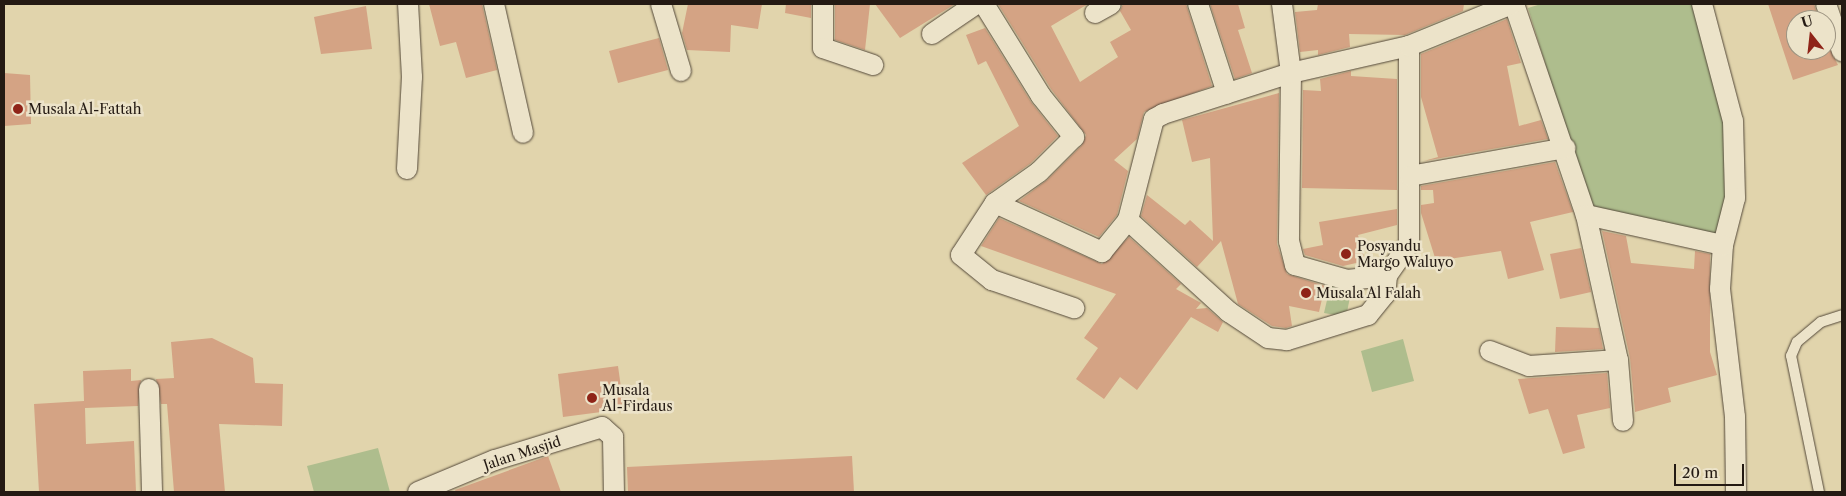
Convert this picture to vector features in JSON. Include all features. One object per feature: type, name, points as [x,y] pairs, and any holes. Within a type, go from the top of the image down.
[{"type":"street","points":[[407,169],[412,77],[408,4]]},
{"type":"street","points":[[494,4],[523,133]]},
{"type":"street","points":[[661,4],[681,72]]},
{"type":"street","points":[[823,4],[823,48],[873,65]]},
{"type":"street","points":[[932,34],[976,4]]},
{"type":"street","points":[[984,4],[1041,96],[1074,137],[1038,172],[995,203],[962,252],[963,258],[992,280],[1074,308]]},
{"type":"street","points":[[1198,4],[1227,93]]},
{"type":"street","points":[[1282,4],[1291,73],[1289,241],[1295,265],[1347,280],[1387,276]]},
{"type":"street","points":[[995,203],[1102,252],[1128,220],[1154,119],[1291,73],[1409,46],[1480,12],[1513,4],[1565,148],[1586,215],[1618,360],[1623,421]]},
{"type":"street","points":[[1702,4],[1733,121],[1735,198],[1723,245],[1720,289],[1735,417],[1736,492]]},
{"type":"street","points":[[1826,4],[1842,51]]},
{"type":"street","points":[[1128,220],[1229,312],[1268,338],[1287,340],[1368,315],[1386,294],[1387,276],[1409,244],[1409,46]]},
{"type":"street","points":[[1410,176],[1565,148]]},
{"type":"street","points":[[1586,215],[1723,245]]},
{"type":"street","points":[[1490,351],[1529,366],[1618,360]]},
{"type":"street","points":[[149,389],[152,492]]},
{"type":"street","name":"Jalan Masjid","points":[[418,492],[495,460],[602,427],[613,437],[614,492]]},
{"type":"lane","points":[[1819,492],[1791,356],[1797,342],[1821,322],[1842,315]]},
{"type":"green space","points":[[1541,4],[1697,4],[1729,124],[1730,195],[1719,240],[1589,205],[1528,8]]},
{"type":"green space","points":[[1331,283],[1352,287],[1346,317],[1324,313]]},
{"type":"green space","points":[[1403,339],[1414,381],[1372,392],[1361,351]]},
{"type":"green space","points":[[378,448],[390,492],[314,492],[307,466]]},
{"type":"building","points":[[429,4],[482,4],[497,70],[466,78],[456,42],[440,46]]},
{"type":"building","points":[[688,4],[762,4],[758,29],[731,25],[730,52],[687,50],[682,33]]},
{"type":"building","points":[[786,4],[811,4],[811,18],[785,13]]},
{"type":"building","points":[[835,4],[870,4],[865,50],[835,40]]},
{"type":"building","points":[[875,4],[955,4],[900,38]]},
{"type":"building","points":[[998,4],[1088,4],[1051,26],[1080,82],[1118,57],[1110,42],[1131,30],[1120,11],[1123,4],[1186,4],[1212,86],[1144,112],[1137,139],[1114,160],[1128,171],[1117,215],[1099,237],[1019,201],[1047,180],[1082,145],[1086,135],[1051,89]]},
{"type":"building","points":[[1210,4],[1238,4],[1245,28],[1238,30],[1252,73],[1235,79]]},
{"type":"building","points":[[1318,4],[1464,4],[1463,11],[1405,35],[1349,34],[1350,47],[1318,55],[1318,50],[1300,52],[1295,12],[1317,10]]},
{"type":"building","points":[[1768,4],[1814,4],[1816,10],[1786,10],[1786,59]]},
{"type":"building","points":[[366,6],[372,49],[321,54],[314,17]]},
{"type":"building","points":[[1507,19],[1521,63],[1507,66],[1519,126],[1541,120],[1548,139],[1424,161],[1438,157],[1421,97],[1421,54]]},
{"type":"building","points":[[985,28],[1031,102],[1058,136],[1031,163],[986,195],[962,163],[1019,126],[986,61],[978,65],[966,35]]},
{"type":"building","points":[[659,38],[668,70],[618,83],[609,51]]},
{"type":"building","points":[[1786,60],[1836,60],[1838,65],[1793,80]]},
{"type":"building","points":[[1351,71],[1351,76],[1397,79],[1397,190],[1302,188],[1303,90],[1321,91],[1320,79]]},
{"type":"building","name":"Musala Al-Fattah","points":[[4,73],[30,75],[31,124],[4,126]]},
{"type":"building","points":[[1279,93],[1277,244],[1287,274],[1325,286],[1319,312],[1289,306],[1292,326],[1286,328],[1272,326],[1238,304],[1221,241],[1197,267],[1141,216],[1147,195],[1185,225],[1190,220],[1213,241],[1210,158],[1192,162],[1182,120]]},
{"type":"building","points":[[1555,162],[1573,212],[1530,222],[1544,270],[1508,279],[1501,251],[1436,261],[1421,213],[1421,205],[1434,203],[1433,190],[1421,190],[1421,186]]},
{"type":"building","points":[[1397,209],[1397,225],[1358,235],[1365,261],[1343,266],[1305,255],[1303,249],[1323,245],[1319,222]]},
{"type":"building","points":[[999,218],[1102,264],[1129,237],[1181,284],[1176,289],[1201,303],[1196,309],[1207,308],[1223,322],[1218,332],[1191,317],[1137,390],[1120,377],[1104,399],[1076,379],[1098,348],[1084,338],[1116,294],[981,246]]},
{"type":"building","points":[[1602,231],[1626,236],[1631,263],[1694,269],[1695,251],[1710,254],[1710,352],[1717,375],[1668,388],[1671,402],[1635,412],[1630,358]]},
{"type":"building","points":[[1581,248],[1591,292],[1560,299],[1550,254]]},
{"type":"building","points":[[1556,327],[1599,328],[1603,349],[1555,352]]},
{"type":"building","points":[[212,338],[253,358],[255,383],[283,384],[282,426],[219,424],[225,492],[174,492],[167,404],[161,404],[156,379],[174,378],[171,342]]},
{"type":"building","name":"Musala Al-Firdaus","points":[[618,366],[624,409],[563,417],[558,374]]},
{"type":"building","points":[[131,369],[131,381],[141,380],[138,406],[85,408],[86,444],[134,441],[136,492],[39,492],[34,404],[84,401],[83,371]]},
{"type":"building","points":[[1607,373],[1610,408],[1577,415],[1585,448],[1563,454],[1548,409],[1529,414],[1518,379]]},
{"type":"building","points":[[548,456],[561,492],[456,492],[455,490]]},
{"type":"building","points":[[852,456],[854,492],[628,492],[627,467]]},
{"type":"place","name":"Musala Al-Fattah","points":[[18,109]]},
{"type":"place","name":"Posyandu Margo Waluyo","points":[[1346,254]]},
{"type":"place","name":"Musala Al Falah","points":[[1306,293]]},
{"type":"place","name":"Musala Al-Firdaus","points":[[592,398]]}]
